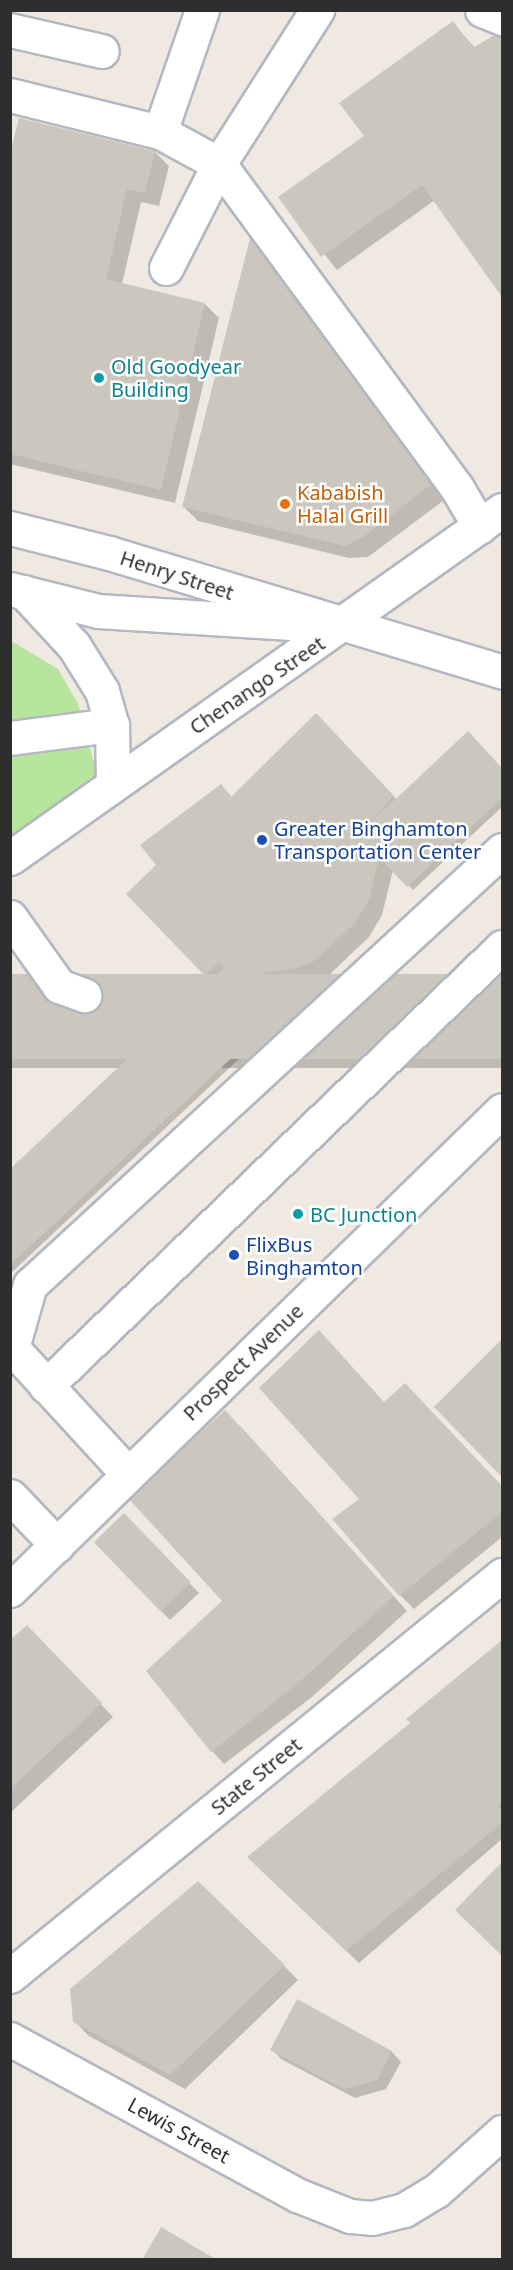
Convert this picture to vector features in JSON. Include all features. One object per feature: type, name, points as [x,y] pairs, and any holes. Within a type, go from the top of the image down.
[{"type":"street","points":[[160,132],[202,10]]},
{"type":"street","points":[[166,268],[219,164],[317,10]]},
{"type":"street","points":[[482,10],[502,18]]},
{"type":"street","points":[[10,30],[102,51]]},
{"type":"street","points":[[10,95],[160,132],[219,164],[457,488],[491,518]]},
{"type":"street","name":"Chenango Street","points":[[10,858],[113,783],[343,627],[491,518]]},
{"type":"street","name":"Henry Street","points":[[10,528],[109,553],[343,627],[502,672]]},
{"type":"street","points":[[17,590],[74,646],[102,691],[112,725],[113,783]]},
{"type":"street","name":"Henry Street","points":[[17,590],[98,611],[343,627]]},
{"type":"street","points":[[10,738],[112,725]]},
{"type":"street","points":[[128,1474],[12,1348],[30,1285],[502,850]]},
{"type":"street","points":[[10,917],[59,986],[84,995]]},
{"type":"street","points":[[46,1386],[502,947]]},
{"type":"street","name":"Prospect Avenue","points":[[10,1590],[502,1110]]},
{"type":"street","points":[[10,1496],[57,1545]]},
{"type":"street","name":"State Street","points":[[10,1976],[502,1575]]},
{"type":"street","name":"Lewis Street","points":[[10,2039],[297,2195],[350,2216],[372,2218],[404,2210],[436,2191],[502,2132]]},
{"type":"green space","points":[[11,641],[58,669],[78,704],[98,777],[11,843]]},
{"type":"building","points":[[453,21],[473,48],[502,30],[502,297],[422,185],[321,257],[278,197],[364,136],[339,103]]},
{"type":"building","name":"Old Goodyear Building","points":[[19,118],[155,151],[145,193],[127,189],[106,279],[205,303],[161,490],[10,454],[10,154]]},
{"type":"building","points":[[250,238],[268,243],[437,480],[363,537],[345,546],[182,507]]},
{"type":"building","points":[[316,713],[394,796],[368,825],[468,731],[502,768],[502,798],[407,887],[379,857],[369,900],[355,923],[314,961],[294,969],[254,975],[285,1008],[10,1265],[10,1169],[224,968],[219,962],[205,976],[126,894],[156,865],[140,845],[221,784],[231,797]]},
{"type":"building","points":[[10,974],[502,974],[502,1059],[10,1059]]},
{"type":"building","points":[[319,1330],[384,1402],[405,1383],[502,1486],[502,1512],[399,1596],[332,1519],[359,1499],[259,1388]]},
{"type":"building","points":[[502,1339],[502,1477],[434,1407]]},
{"type":"building","points":[[225,1410],[394,1596],[297,1684],[211,1752],[146,1671],[222,1601],[128,1498]]},
{"type":"building","points":[[124,1513],[191,1582],[160,1611],[94,1542]]},
{"type":"building","points":[[27,1625],[102,1703],[10,1789],[10,1640]]},
{"type":"building","points":[[502,1640],[502,1801],[498,1805],[502,1810],[502,1823],[346,1951],[247,1857],[410,1723],[406,1719]]},
{"type":"building","points":[[502,1862],[502,1956],[455,1910]]},
{"type":"building","points":[[198,1881],[285,1965],[170,2075],[73,2022],[70,1989]]},
{"type":"building","points":[[297,1999],[392,2051],[377,2080],[344,2089],[270,2050]]},
{"type":"building","points":[[161,2227],[217,2260],[142,2260]]},
{"type":"place","name":"Old Goodyear Building","points":[[99,378]]},
{"type":"place","name":"Kababish Halal Grill","points":[[285,504]]},
{"type":"place","name":"Greater Binghamton Transportation Center","points":[[262,840]]},
{"type":"place","name":"BC Junction","points":[[298,1214]]},
{"type":"place","name":"FlixBus Binghamton","points":[[234,1255]]}]
